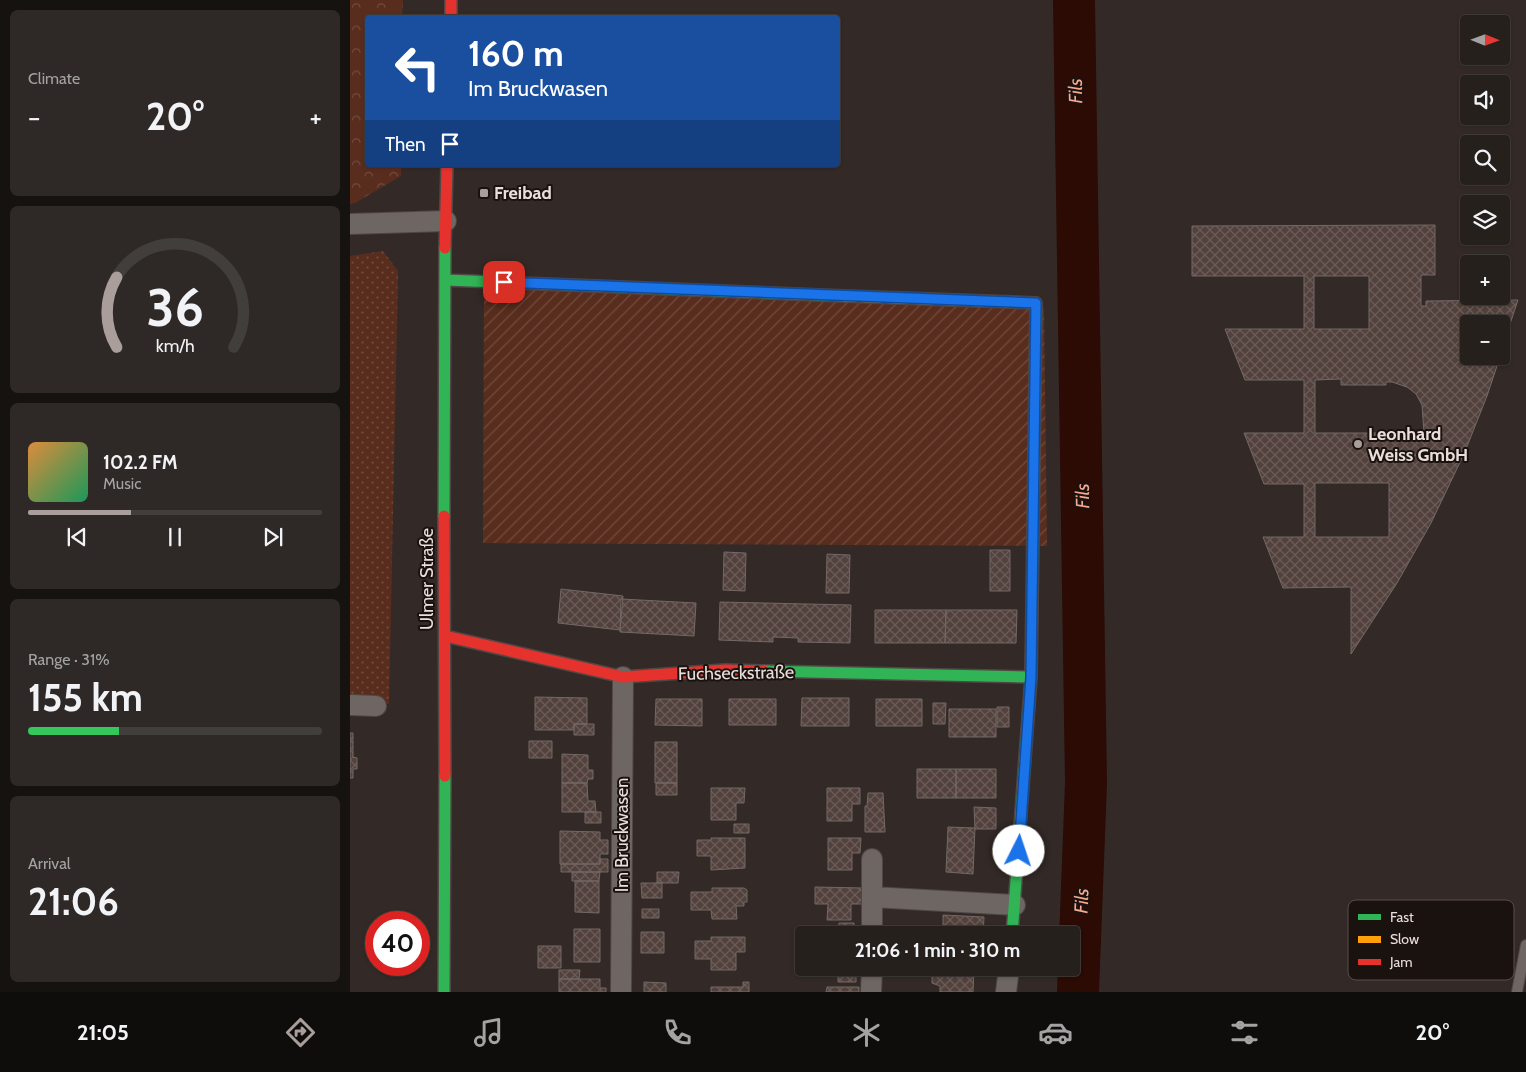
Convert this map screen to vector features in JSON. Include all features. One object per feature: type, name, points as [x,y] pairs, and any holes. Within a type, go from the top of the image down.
[{"type":"street","points":[[451,0],[451,15]]},
{"type":"street","name":"Ulmer Straße","points":[[444,992],[445,636],[443,364],[447,167]]},
{"type":"street","points":[[350,224],[446,221]]},
{"type":"street","points":[[445,280],[1036,303],[1031,677],[1013,926]]},
{"type":"street","name":"Fuchseckstraße","points":[[445,636],[623,677],[725,670],[1031,677]]},
{"type":"street","name":"Im Bruckwasen","points":[[621,992],[623,677]]},
{"type":"street","points":[[350,705],[376,706]]},
{"type":"street","points":[[872,859],[872,926]]},
{"type":"street","points":[[872,897],[1015,905]]},
{"type":"street","points":[[872,976],[872,992]]},
{"type":"street","points":[[1006,992],[1008,976]]},
{"type":"lane","points":[[1517,992],[1526,945]]},
{"type":"green space","points":[[350,0],[403,0],[402,15],[365,15],[365,167],[401,167],[401,176],[355,203],[350,204]]},
{"type":"green space","points":[[383,251],[398,271],[389,704],[350,703],[350,256]]},
{"type":"green space","points":[[484,287],[1044,308],[1047,546],[483,543]]},
{"type":"building","name":"Leonhard Weiss GmbH","points":[[1435,225],[1435,275],[1421,275],[1421,306],[1426,306],[1426,301],[1460,301],[1460,305],[1510,305],[1510,300],[1518,300],[1510,324],[1510,315],[1460,315],[1460,365],[1497,365],[1464,454],[1431,523],[1397,583],[1351,654],[1351,587],[1283,588],[1263,537],[1304,537],[1304,484],[1264,484],[1244,433],[1304,433],[1304,380],[1245,380],[1225,329],[1304,329],[1304,276],[1192,276],[1192,226]],"holes":[[[1314,276],[1369,276],[1369,329],[1314,329]],[[1341,379],[1341,385],[1386,385],[1386,382],[1392,382],[1407,387],[1416,394],[1422,405],[1424,433],[1315,433],[1315,380]],[[1315,483],[1389,483],[1389,537],[1315,537]]]},
{"type":"building","points":[[990,550],[1010,550],[1010,591],[990,591]]},
{"type":"building","points":[[724,552],[746,553],[745,591],[723,590]]},
{"type":"building","points":[[827,554],[850,555],[849,593],[826,593]]},
{"type":"building","points":[[561,589],[623,596],[620,630],[558,623]]},
{"type":"building","points":[[621,599],[696,603],[694,636],[620,632]]},
{"type":"building","points":[[720,602],[851,605],[850,643],[798,642],[798,638],[773,637],[773,642],[719,640]]},
{"type":"building","points":[[875,610],[946,610],[945,643],[875,643]]},
{"type":"building","points":[[946,610],[1017,610],[1016,643],[945,643]]},
{"type":"building","points":[[535,697],[587,698],[587,724],[574,724],[574,730],[535,730]]},
{"type":"building","points":[[802,698],[849,698],[849,726],[801,726]]},
{"type":"building","points":[[656,699],[702,699],[702,726],[655,725]]},
{"type":"building","points":[[729,699],[776,699],[776,725],[729,725]]},
{"type":"building","points":[[876,699],[922,699],[922,726],[876,726]]},
{"type":"building","points":[[933,703],[946,703],[945,724],[933,724]]},
{"type":"building","points":[[997,707],[1009,707],[1009,727],[997,727]]},
{"type":"building","points":[[949,709],[996,709],[996,737],[949,737]]},
{"type":"building","points":[[574,724],[594,724],[594,735],[574,735]]},
{"type":"building","points":[[350,733],[353,733],[353,757],[357,758],[357,769],[353,769],[353,778],[350,778]]},
{"type":"building","points":[[529,741],[552,741],[552,758],[529,758]]},
{"type":"building","points":[[655,742],[677,742],[677,783],[655,783]]},
{"type":"building","points":[[562,754],[588,755],[588,770],[593,770],[593,779],[588,779],[587,783],[562,783]]},
{"type":"building","points":[[917,769],[956,769],[956,798],[917,798]]},
{"type":"building","points":[[956,769],[996,769],[996,798],[956,798]]},
{"type":"building","points":[[562,783],[587,783],[588,801],[595,801],[596,812],[562,812]]},
{"type":"building","points":[[656,783],[677,783],[677,795],[656,795]]},
{"type":"building","points":[[711,788],[745,788],[744,803],[736,803],[736,820],[711,820]]},
{"type":"building","points":[[827,788],[860,788],[860,804],[852,804],[852,821],[827,821]]},
{"type":"building","points":[[868,793],[883,793],[885,832],[865,832],[865,806],[867,806]]},
{"type":"building","points":[[974,807],[996,808],[996,829],[975,829]]},
{"type":"building","points":[[585,812],[601,812],[601,823],[585,823]]},
{"type":"building","points":[[734,824],[749,824],[749,833],[734,833]]},
{"type":"building","points":[[948,827],[975,828],[973,874],[946,872]]},
{"type":"building","points":[[560,831],[600,832],[600,840],[608,840],[608,854],[600,854],[600,864],[560,864]]},
{"type":"building","points":[[711,838],[745,838],[745,868],[711,870],[711,856],[697,856],[697,840],[711,840]]},
{"type":"building","points":[[828,838],[861,838],[860,853],[852,853],[852,870],[828,870]]},
{"type":"building","points":[[600,859],[608,859],[608,872],[561,872],[561,864],[600,864]]},
{"type":"building","points":[[572,872],[600,872],[599,881],[572,881]]},
{"type":"building","points":[[657,872],[679,872],[678,883],[657,883]]},
{"type":"building","points":[[575,881],[599,881],[599,913],[575,912]]},
{"type":"building","points":[[641,883],[662,883],[662,898],[642,898]]},
{"type":"building","points":[[815,887],[863,888],[863,904],[851,904],[851,920],[827,920],[828,904],[815,904]]},
{"type":"building","points":[[712,888],[744,888],[747,890],[747,902],[744,902],[744,906],[736,906],[737,919],[712,919],[711,910],[691,910],[691,892],[712,892]]},
{"type":"building","points":[[642,909],[659,909],[659,918],[642,918]]},
{"type":"building","points":[[943,915],[984,917],[984,926],[943,926]]},
{"type":"building","points":[[839,923],[854,923],[854,926],[839,926]]},
{"type":"building","points":[[574,929],[600,929],[600,962],[574,962]]},
{"type":"building","points":[[641,932],[664,932],[664,953],[641,953]]},
{"type":"building","points":[[711,937],[745,937],[745,952],[736,952],[736,970],[711,970],[711,959],[695,959],[695,941],[711,941]]},
{"type":"building","points":[[538,946],[561,946],[561,968],[538,968]]},
{"type":"building","points":[[559,970],[580,970],[579,979],[559,979]]},
{"type":"building","points":[[838,976],[856,976],[856,982],[838,982]]},
{"type":"building","points":[[932,976],[974,976],[973,992],[940,992],[940,986],[932,983]]},
{"type":"building","points":[[559,979],[600,979],[600,988],[606,988],[606,992],[559,992]]},
{"type":"building","points":[[644,982],[666,983],[666,992],[644,992]]},
{"type":"building","points":[[743,982],[749,982],[749,992],[711,992],[711,987],[743,987]]},
{"type":"building","points":[[827,987],[859,987],[859,992],[826,992]]},
{"type":"waterway","name":"Fils","points":[[1074,0],[1086,783],[1078,992]]},
{"type":"traffic: fast","points":[[444,516],[445,248]]},
{"type":"traffic: fast","points":[[445,280],[845,296]]},
{"type":"traffic: fast","points":[[1013,926],[1031,677],[1033,536]]},
{"type":"traffic: fast","points":[[764,671],[1031,677]]},
{"type":"traffic: fast","points":[[444,992],[445,776]]},
{"type":"traffic: slow","points":[[845,296],[1036,303],[1033,536]]},
{"type":"traffic: jam","points":[[451,0],[451,15]]},
{"type":"traffic: jam","points":[[445,248],[447,167]]},
{"type":"traffic: jam","points":[[444,516],[445,776]]},
{"type":"traffic: jam","points":[[445,636],[623,677],[725,670],[764,671]]},
{"type":"place","name":"Freibad","points":[[484,193]]},
{"type":"place","name":"Leonhard Weiss GmbH","points":[[1358,444]]},
{"type":"route","points":[[504,282],[1036,303],[1031,677],[1019,851]]}]
